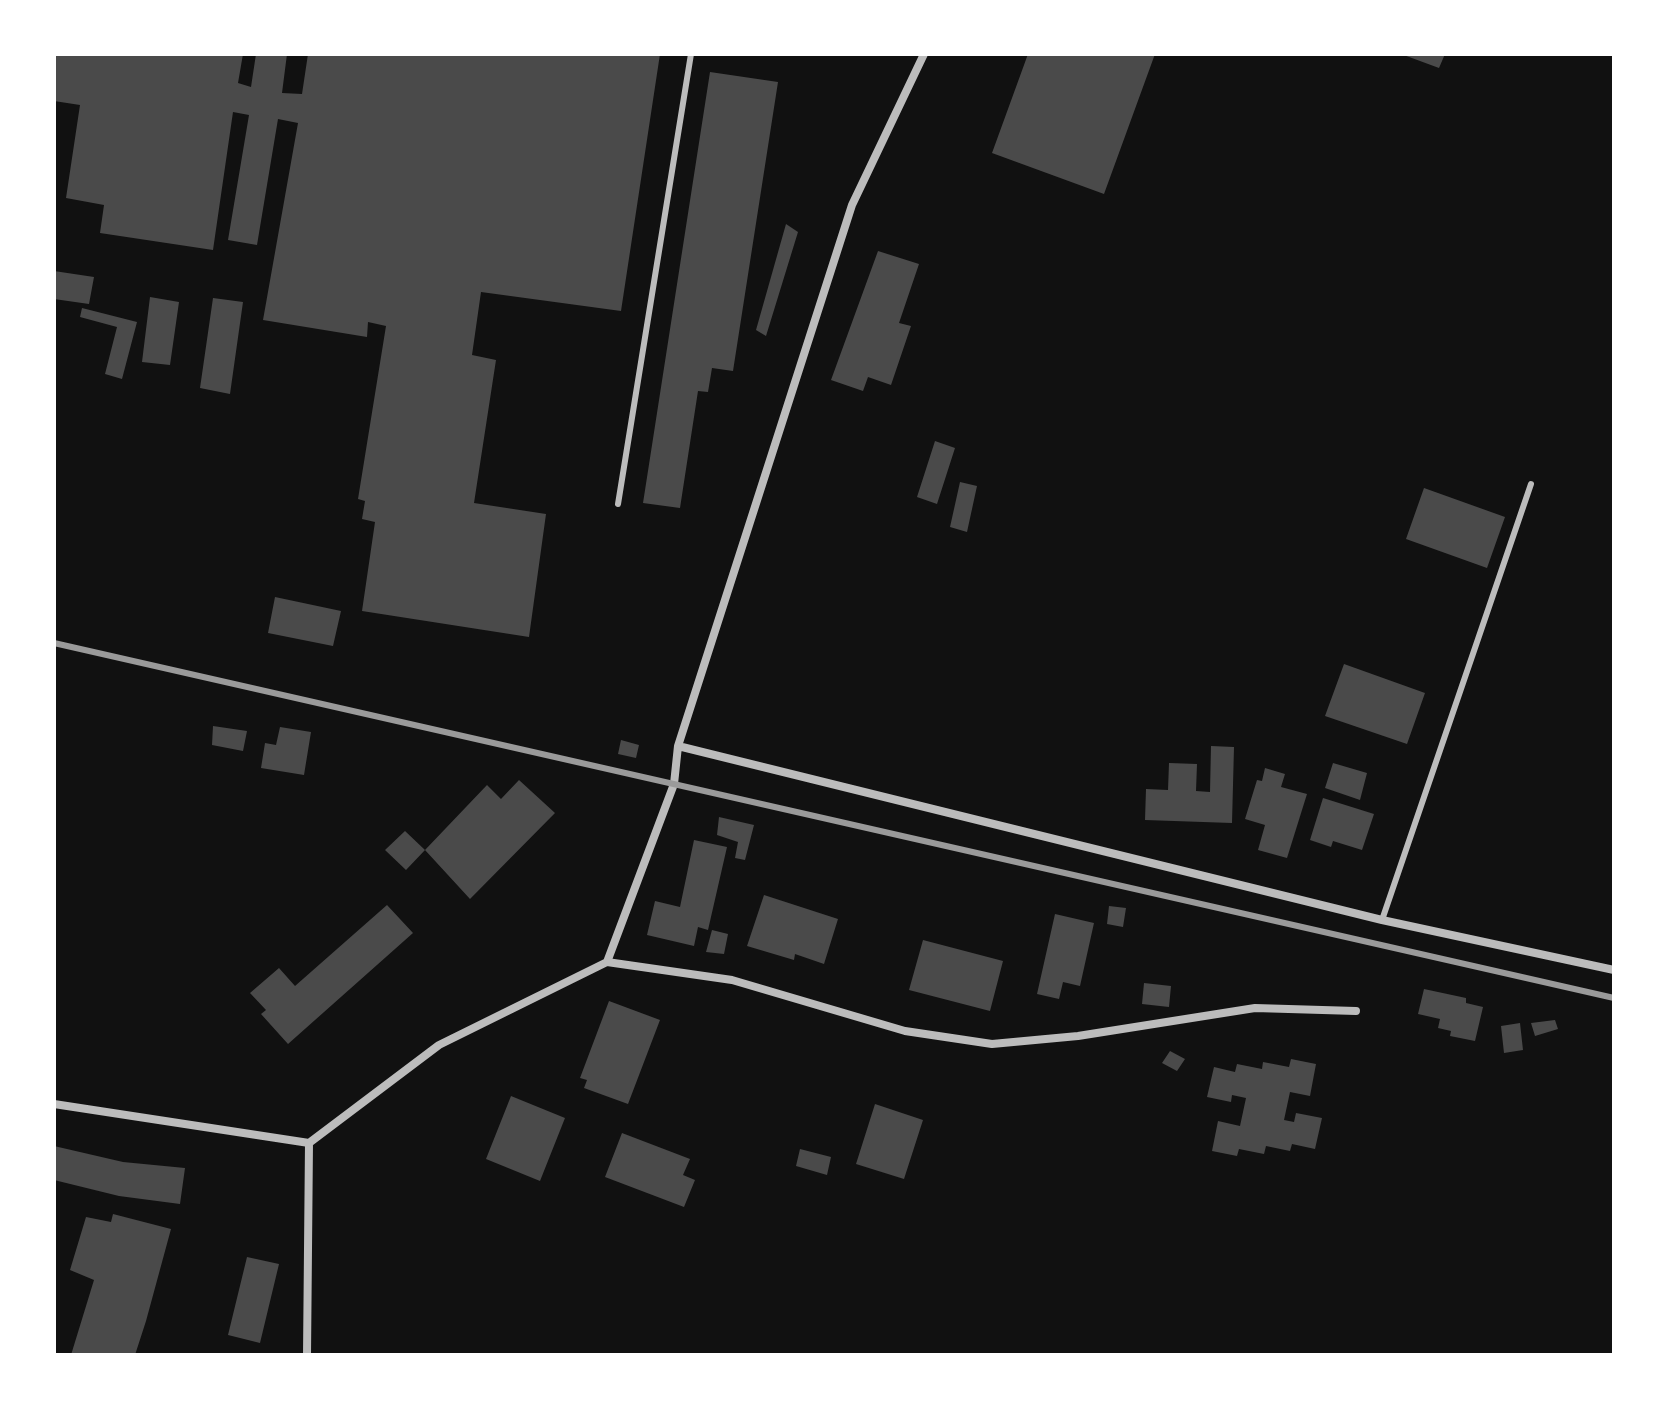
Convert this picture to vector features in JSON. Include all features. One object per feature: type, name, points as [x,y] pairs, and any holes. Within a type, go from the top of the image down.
[{"type":"street","points":[[607,962],[674,784],[678,746],[852,205],[924,54]]},
{"type":"street","points":[[678,746],[1382,920],[1614,970]]},
{"type":"street","points":[[54,1104],[309,1143],[439,1045],[607,962],[732,980],[905,1031],[992,1044],[1078,1036],[1255,1008],[1356,1011]]},
{"type":"street","points":[[307,1355],[309,1143]]},
{"type":"lane","points":[[618,504],[691,54]]},
{"type":"lane","points":[[1382,920],[1531,484]]},
{"type":"building","points":[[54,54],[243,54],[238,83],[251,87],[256,54],[287,54],[282,93],[302,94],[308,54],[660,54],[621,311],[481,292],[472,355],[496,360],[474,503],[546,514],[529,637],[362,611],[375,522],[362,519],[365,501],[358,499],[386,326],[368,322],[367,337],[263,320],[298,123],[278,119],[257,245],[228,240],[249,115],[233,112],[213,250],[100,233],[104,205],[66,198],[80,105],[54,101]]},
{"type":"building","points":[[1028,54],[1155,54],[1104,194],[992,153]]},
{"type":"building","points":[[1401,54],[1445,54],[1439,68]]},
{"type":"building","points":[[710,72],[778,82],[733,371],[712,368],[708,392],[698,391],[680,508],[643,503]]},
{"type":"building","points":[[786,224],[798,232],[766,336],[756,330]]},
{"type":"building","points":[[878,251],[919,264],[899,323],[911,326],[891,385],[868,377],[863,391],[831,380]]},
{"type":"building","points":[[54,271],[94,277],[89,304],[54,299]]},
{"type":"building","points":[[150,297],[179,302],[170,365],[142,362]]},
{"type":"building","points":[[213,298],[243,302],[230,394],[200,388]]},
{"type":"building","points":[[82,308],[137,322],[122,379],[105,374],[117,327],[80,317]]},
{"type":"building","points":[[935,441],[955,448],[937,504],[917,497]]},
{"type":"building","points":[[960,482],[977,486],[967,532],[950,527]]},
{"type":"building","points":[[1424,488],[1505,517],[1487,568],[1406,539]]},
{"type":"building","points":[[275,597],[341,611],[333,646],[268,633]]},
{"type":"building","points":[[1344,664],[1425,693],[1407,744],[1325,716]]},
{"type":"building","points":[[213,726],[247,731],[243,751],[212,745]]},
{"type":"building","points":[[280,727],[311,732],[304,775],[261,768],[265,743],[276,745]]},
{"type":"building","points":[[621,740],[639,745],[636,758],[618,754]]},
{"type":"building","points":[[1211,746],[1234,747],[1232,823],[1145,820],[1146,789],[1168,790],[1169,763],[1197,764],[1196,791],[1210,792]]},
{"type":"building","points":[[1333,763],[1367,773],[1360,800],[1325,788]]},
{"type":"building","points":[[1265,768],[1285,774],[1281,787],[1307,794],[1287,858],[1258,850],[1265,825],[1245,819],[1257,780],[1262,781]]},
{"type":"building","points":[[519,780],[555,813],[470,899],[425,850],[487,785],[501,799]]},
{"type":"building","points":[[1323,798],[1374,814],[1362,850],[1333,841],[1331,847],[1310,840]]},
{"type":"building","points":[[719,817],[754,825],[745,860],[735,858],[738,842],[717,835]]},
{"type":"building","points":[[405,831],[425,850],[406,870],[385,850]]},
{"type":"building","points":[[694,840],[727,847],[708,930],[698,927],[694,946],[647,935],[655,901],[680,907]]},
{"type":"building","points":[[764,895],[838,919],[824,964],[795,954],[794,960],[747,946]]},
{"type":"building","points":[[387,905],[413,933],[288,1044],[261,1014],[266,1010],[250,993],[279,968],[295,986]]},
{"type":"building","points":[[1109,906],[1126,908],[1123,927],[1107,924]]},
{"type":"building","points":[[1055,914],[1094,923],[1080,986],[1063,982],[1059,999],[1037,994]]},
{"type":"building","points":[[712,930],[728,934],[724,954],[706,952]]},
{"type":"building","points":[[923,940],[1003,961],[990,1011],[909,990]]},
{"type":"building","points":[[1144,983],[1171,986],[1169,1007],[1142,1004]]},
{"type":"building","points":[[1424,989],[1466,998],[1466,1003],[1483,1007],[1475,1041],[1450,1036],[1451,1031],[1438,1028],[1440,1019],[1418,1014]]},
{"type":"building","points":[[609,1001],[660,1020],[628,1104],[584,1088],[587,1080],[580,1078]]},
{"type":"building","points":[[1555,1020],[1558,1029],[1535,1036],[1531,1023]]},
{"type":"building","points":[[1520,1023],[1523,1050],[1504,1053],[1501,1026]]},
{"type":"building","points":[[1170,1051],[1185,1059],[1177,1071],[1162,1063]]},
{"type":"building","points":[[1291,1059],[1316,1064],[1310,1096],[1290,1092],[1284,1120],[1294,1122],[1296,1113],[1322,1118],[1315,1149],[1292,1144],[1290,1151],[1266,1146],[1264,1154],[1239,1149],[1237,1156],[1212,1151],[1218,1121],[1240,1126],[1246,1098],[1232,1095],[1231,1102],[1207,1097],[1214,1067],[1235,1072],[1237,1064],[1262,1069],[1263,1062],[1289,1067]]},
{"type":"building","points":[[511,1096],[565,1118],[540,1181],[486,1159]]},
{"type":"building","points":[[875,1104],[923,1120],[904,1179],[856,1164]]},
{"type":"building","points":[[622,1133],[690,1159],[683,1175],[695,1180],[684,1207],[605,1177]]},
{"type":"building","points":[[54,1146],[123,1162],[185,1168],[180,1204],[119,1196],[54,1180]]},
{"type":"building","points":[[800,1149],[831,1157],[827,1175],[796,1166]]},
{"type":"building","points":[[113,1214],[171,1229],[146,1321],[135,1355],[71,1355],[94,1280],[70,1270],[86,1217],[111,1222]]},
{"type":"building","points":[[247,1257],[279,1264],[260,1343],[228,1335]]},
{"type":"railway","points":[[54,643],[1614,998]]}]
